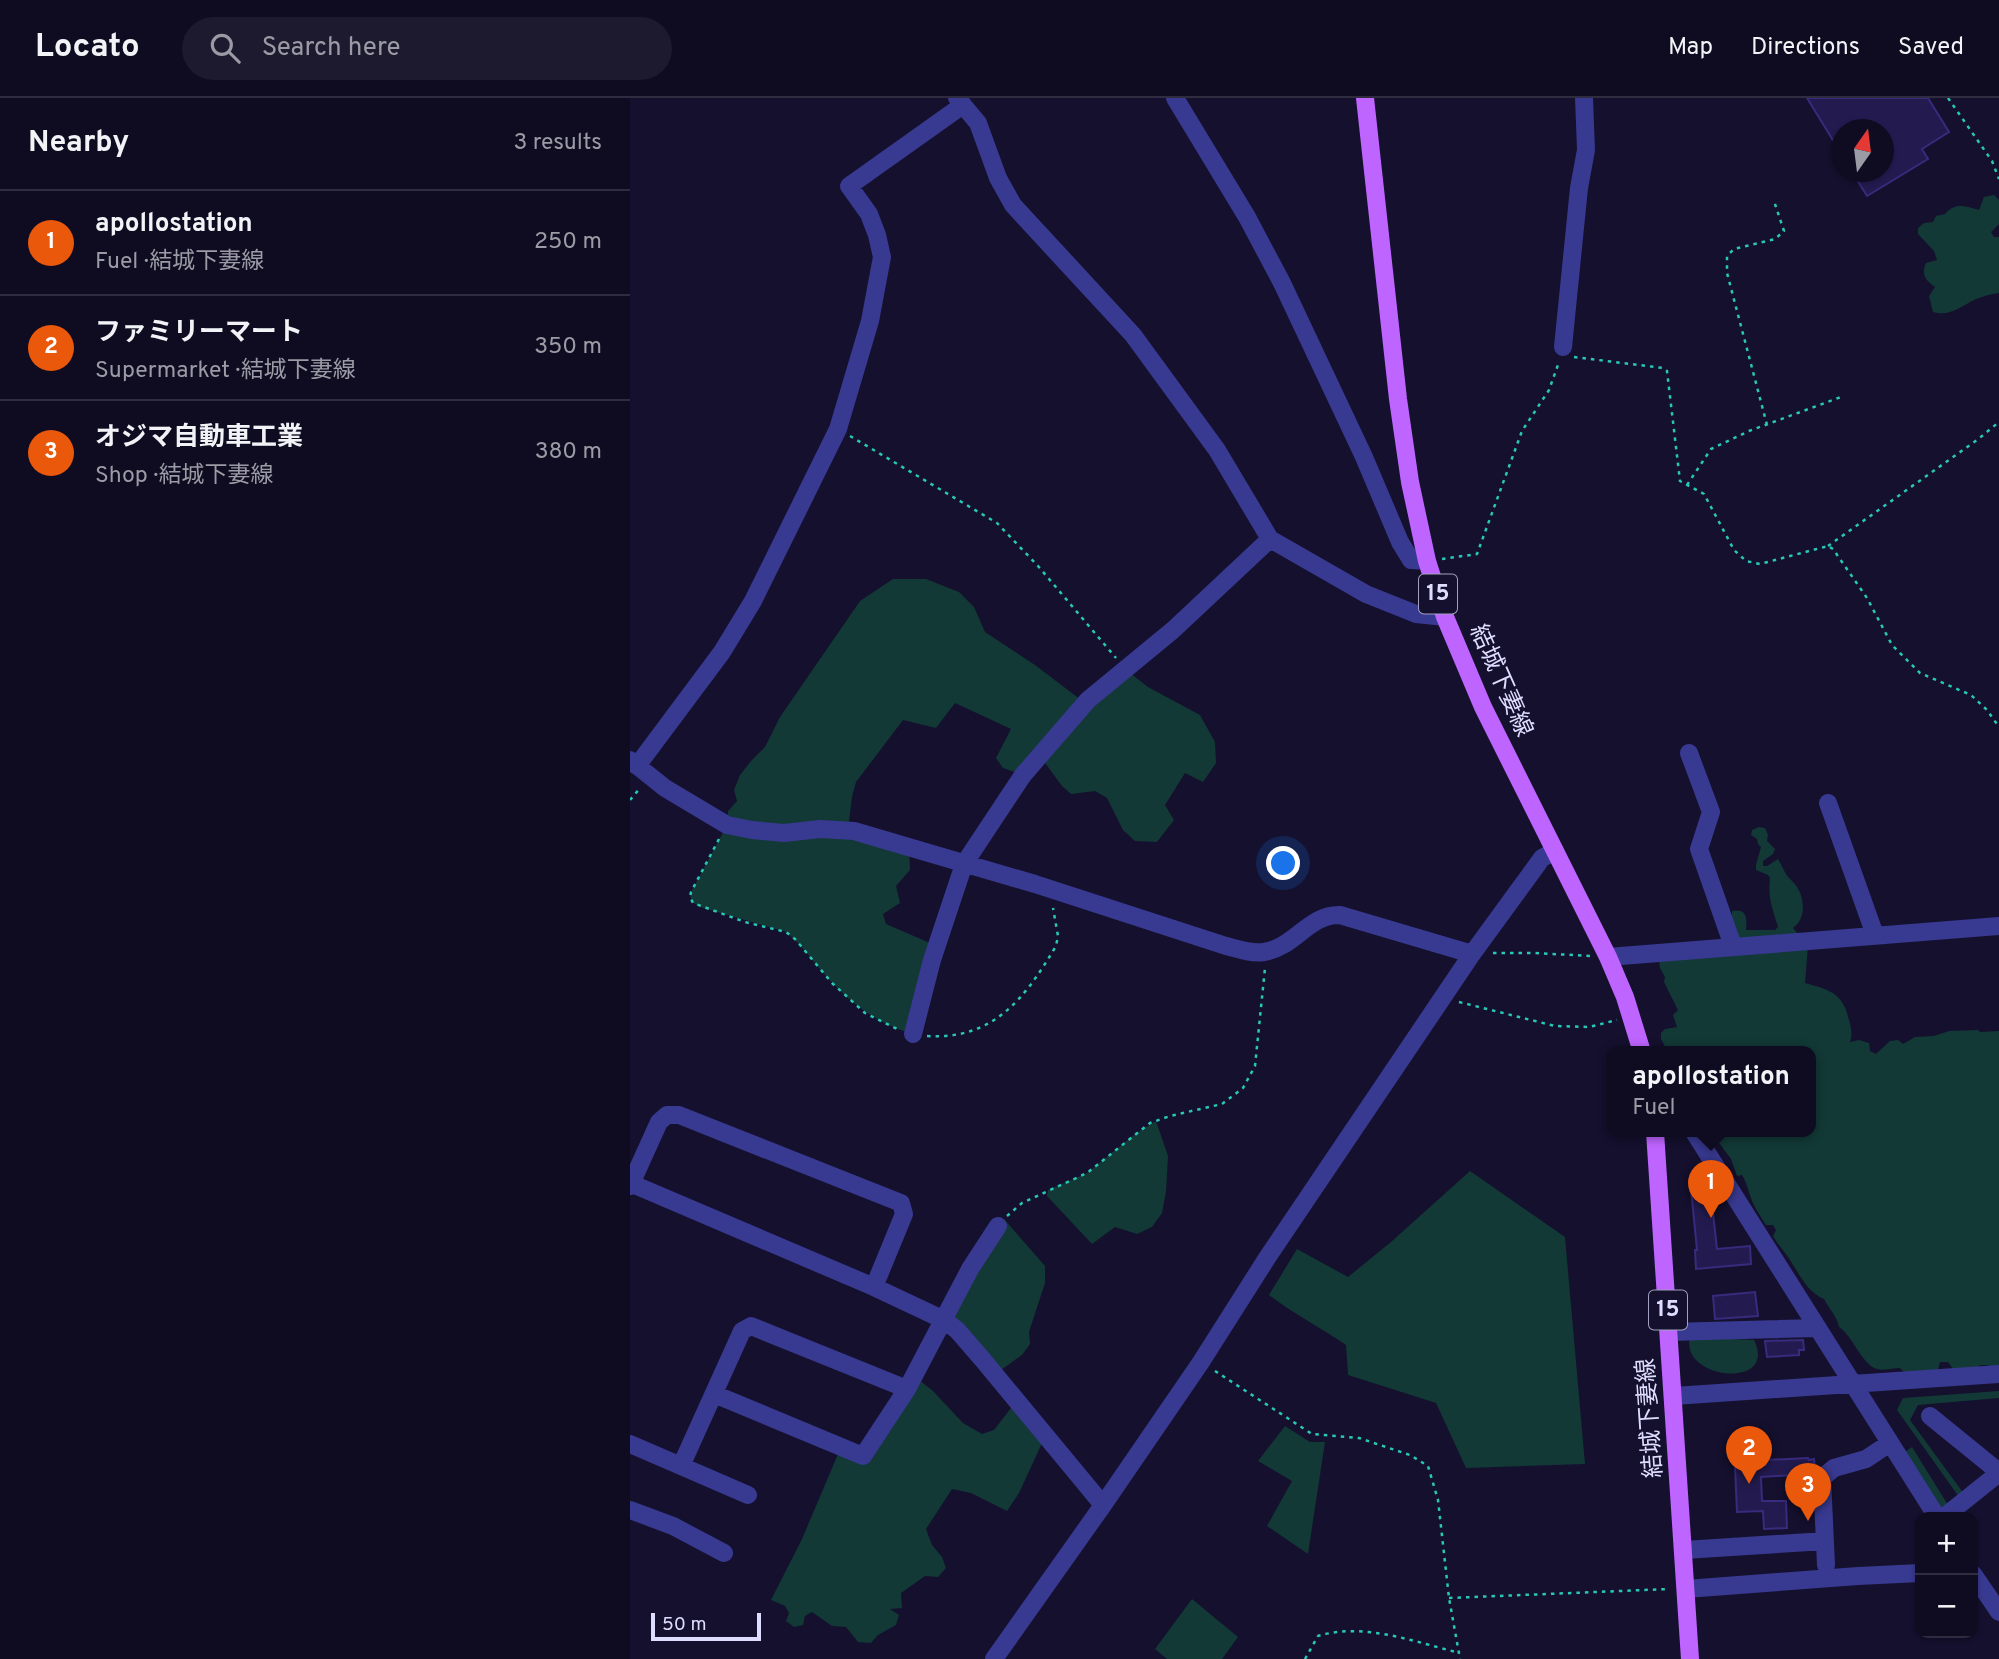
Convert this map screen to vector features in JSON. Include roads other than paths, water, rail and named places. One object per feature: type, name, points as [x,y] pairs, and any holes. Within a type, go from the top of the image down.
[{"type":"main road","name":"結城下妻線","points":[[1365,98],[1398,399],[1410,482],[1427,561],[1445,617],[1483,707],[1608,957],[1640,1046]]},
{"type":"main road","name":"結城下妻線","points":[[1656,1137],[1690,1659]]},
{"type":"street","points":[[1175,98],[1247,217],[1282,283],[1364,457],[1400,542],[1411,560],[1427,561]]},
{"type":"street","points":[[1562,351],[1579,188],[1586,150],[1584,98]]},
{"type":"street","points":[[1445,617],[1416,614],[1366,594],[1270,539],[1217,450],[1133,335],[1013,205],[998,178],[978,123],[960,101],[849,186],[869,214],[882,257],[870,321],[838,429],[753,601],[722,652],[634,763],[664,788],[727,825],[784,833],[820,829],[853,831],[1048,888],[1226,946],[1253,952],[1279,948],[1322,917],[1331,915],[1349,916],[1472,954]]},
{"type":"street","points":[[913,1034],[932,960],[964,864],[1023,775],[1088,700],[1172,630],[1270,539]]},
{"type":"street","points":[[1689,753],[1711,812],[1699,849],[1733,946]]},
{"type":"street","points":[[1828,803],[1875,935]]},
{"type":"street","points":[[994,1659],[1201,1362],[1267,1258],[1442,997],[1542,858],[1555,851]]},
{"type":"street","points":[[1608,957],[1999,926]]},
{"type":"street","points":[[874,1287],[904,1214],[901,1203],[679,1115],[667,1115],[659,1122],[630,1184],[874,1287],[944,1320],[957,1330],[984,1360],[1103,1505]]},
{"type":"street","points":[[1697,1137],[1934,1512]]},
{"type":"street","points":[[714,1394],[863,1456],[907,1389],[971,1269],[998,1226]]},
{"type":"street","points":[[681,1466],[742,1331],[751,1326],[907,1389]]},
{"type":"street","points":[[1670,1332],[1818,1328]]},
{"type":"street","points":[[1674,1396],[1999,1374]]},
{"type":"street","points":[[1930,1416],[1999,1472],[1950,1512]]},
{"type":"street","points":[[1826,1565],[1822,1478],[1834,1468],[1866,1460],[1890,1443]]},
{"type":"street","points":[[630,1444],[748,1494]]},
{"type":"street","points":[[630,1510],[673,1526],[724,1553]]},
{"type":"street","points":[[1684,1550],[1825,1541]]},
{"type":"street","points":[[1686,1589],[1915,1573]]},
{"type":"street","points":[[1974,1575],[1999,1612]]},
{"type":"place","name":"apollostation","points":[[1711,1218]]},
{"type":"place","name":"ファミリーマート","points":[[1749,1484]]},
{"type":"place","name":"オジマ自動車工業","points":[[1808,1521]]}]
